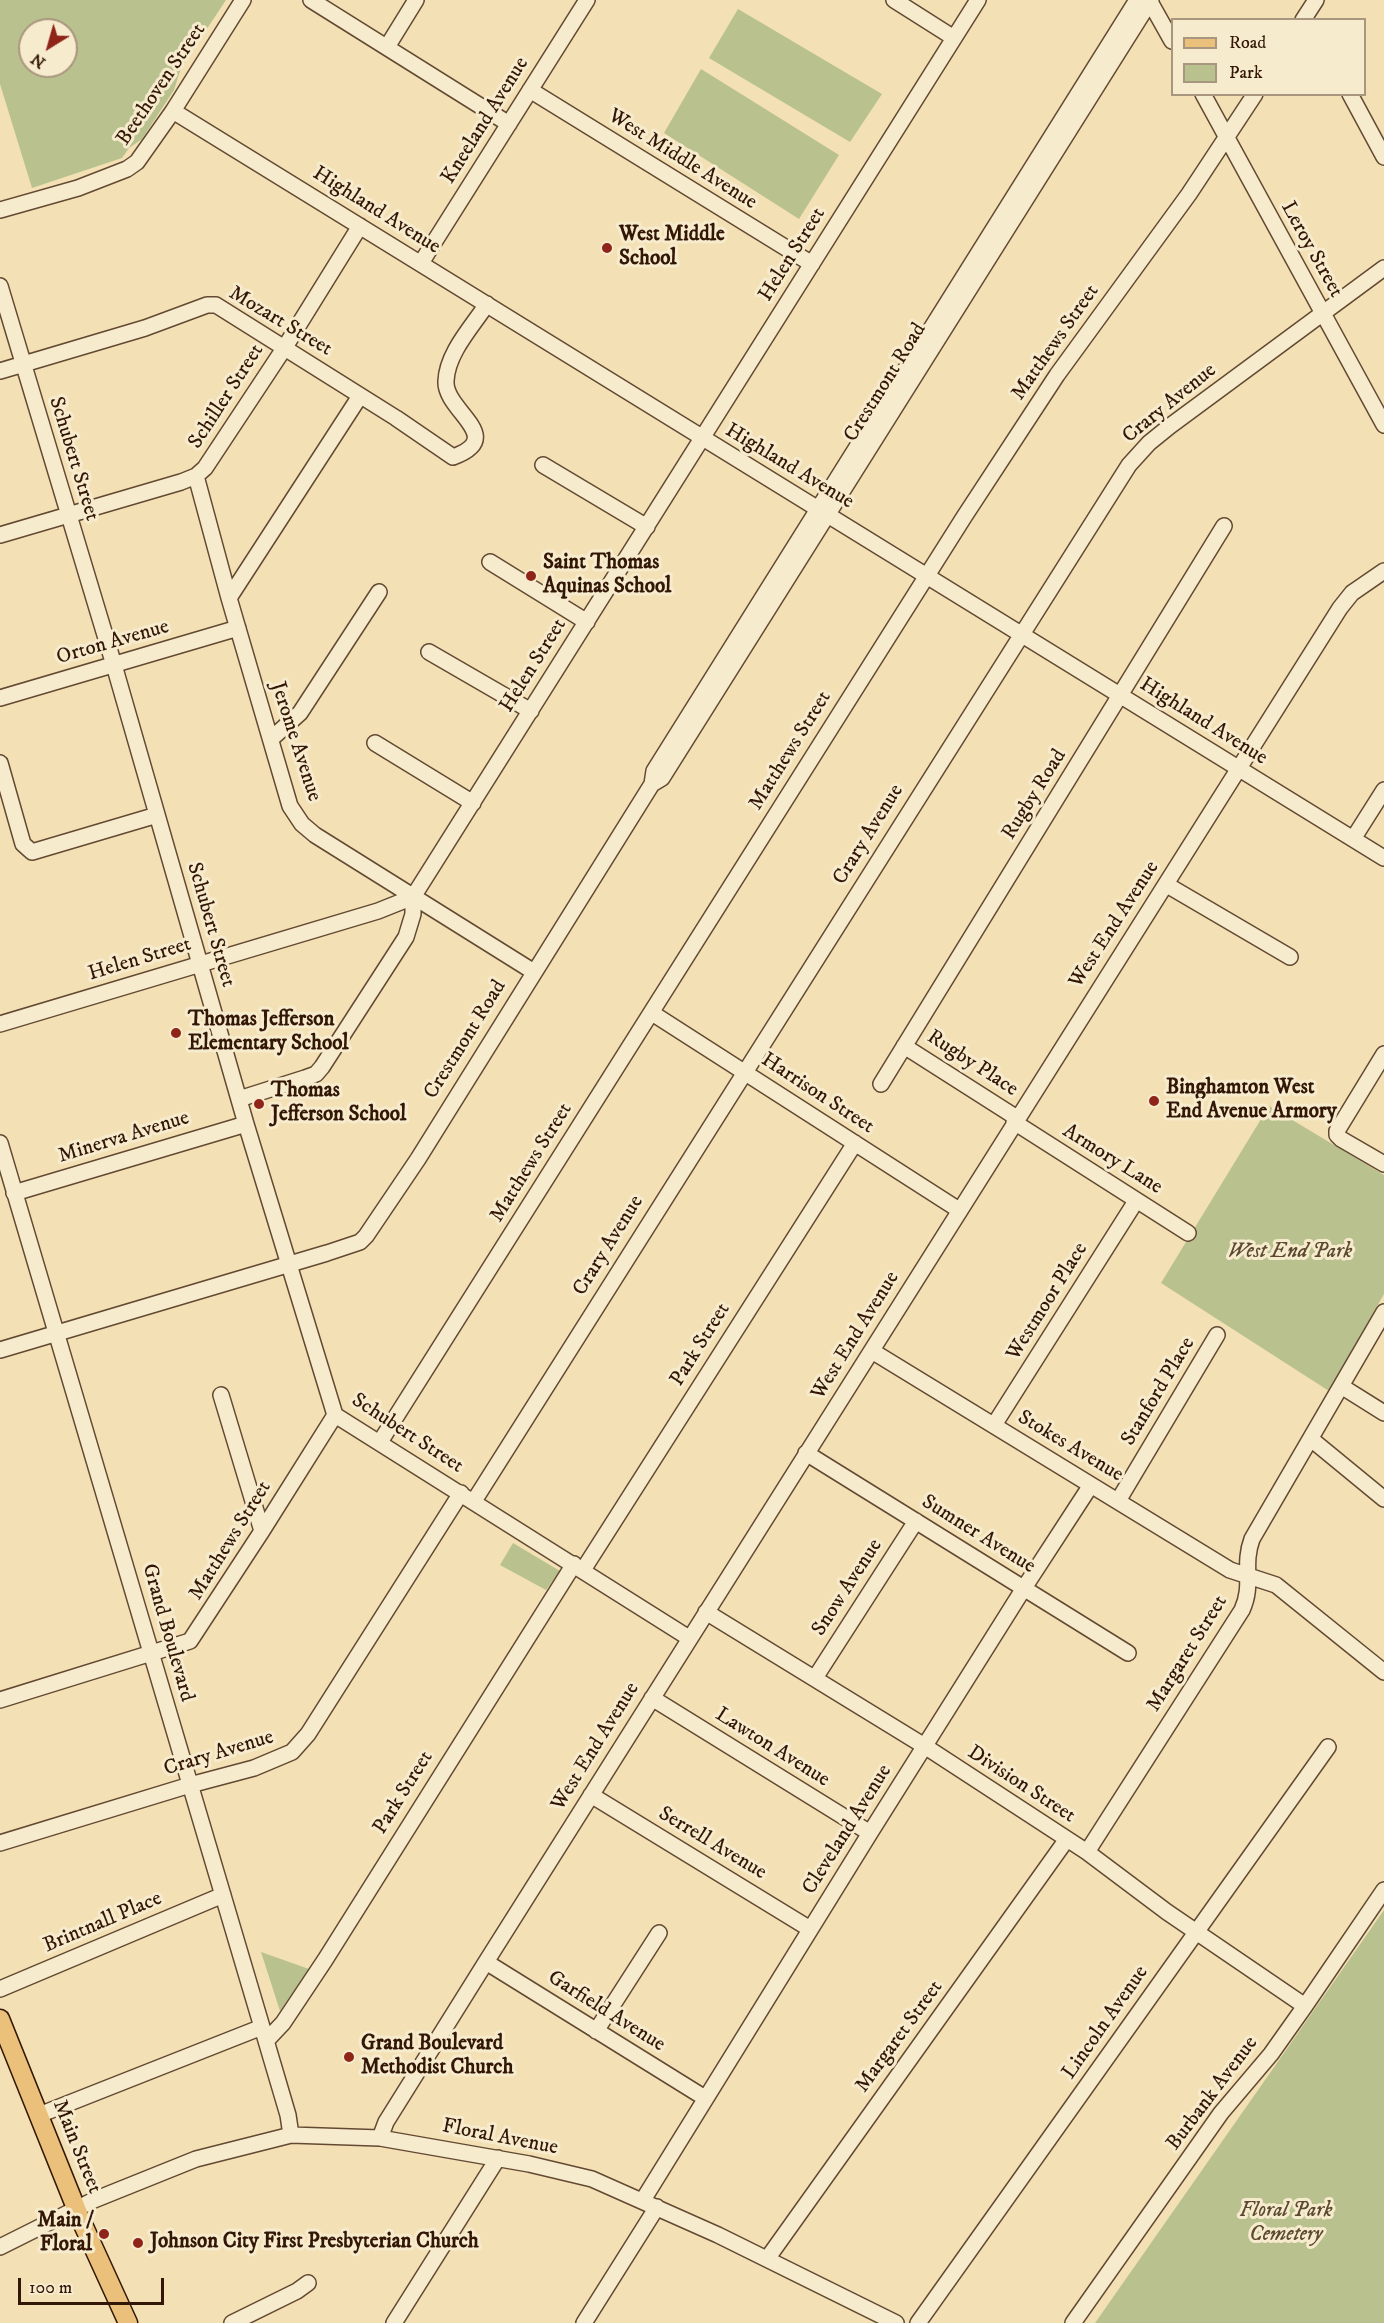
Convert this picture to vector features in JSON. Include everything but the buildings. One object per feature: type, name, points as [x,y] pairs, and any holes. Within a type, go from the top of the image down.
[{"type":"main road","name":"Main Street","points":[[1,2023],[76,2209],[128,2323]]},
{"type":"street","name":"Beethoven Street","points":[[0,210],[78,188],[128,169],[137,162],[173,111],[243,0]]},
{"type":"street","points":[[311,0],[509,124]]},
{"type":"street","points":[[387,47],[416,0]]},
{"type":"street","name":"Kneeland Avenue","points":[[421,263],[587,0]]},
{"type":"street","points":[[894,0],[954,38]]},
{"type":"street","name":"Helen Street","points":[[0,1024],[378,911],[413,897],[978,0]]},
{"type":"street","points":[[1147,0],[1171,38]]},
{"type":"street","name":"Crestmont Road","points":[[0,1350],[290,1264],[360,1242],[366,1236],[418,1159],[652,784],[662,778],[823,512],[1147,0]]},
{"type":"street","points":[[1306,18],[1316,0]]},
{"type":"street","name":"West Middle Avenue","points":[[530,90],[812,264]]},
{"type":"street","name":"Leroy Street","points":[[1204,96],[1323,314],[1382,415]]},
{"type":"street","name":"Matthews Street","points":[[380,1442],[927,576],[1057,375],[1227,138],[1254,96]]},
{"type":"street","points":[[1351,96],[1384,157]]},
{"type":"street","name":"Highland Avenue","points":[[173,111],[1384,858]]},
{"type":"street","name":"Schiller Street","points":[[0,535],[196,476],[213,459],[360,226]]},
{"type":"street","name":"Crary Avenue","points":[[0,1843],[190,1785],[254,1768],[284,1756],[299,1745],[467,1497],[744,1072],[1120,478],[1149,443],[1384,268]]},
{"type":"street","name":"Schubert Street","points":[[0,286],[114,665],[246,1124],[335,1415],[689,1638]]},
{"type":"street","name":"Mozart Street","points":[[0,371],[145,328],[207,305],[220,306],[453,457],[468,451],[474,443],[473,426],[448,393],[446,378],[452,357],[487,304]]},
{"type":"street","points":[[229,598],[360,396]]},
{"type":"street","points":[[543,465],[647,527]]},
{"type":"street","name":"Jerome Avenue","points":[[196,476],[290,806],[302,824],[315,835],[534,972]]},
{"type":"street","name":"Rugby Road","points":[[880,1084],[1224,526]]},
{"type":"street","points":[[490,562],[587,622]]},
{"type":"street","name":"West End Avenue","points":[[380,2138],[386,2122],[689,1638],[1340,608],[1352,593],[1370,578],[1384,571]]},
{"type":"street","points":[[271,739],[300,713],[379,592]]},
{"type":"street","name":"Orton Avenue","points":[[0,698],[238,628]]},
{"type":"street","points":[[429,652],[531,711]]},
{"type":"street","points":[[375,743],[473,803]]},
{"type":"street","points":[[0,763],[23,844],[36,852],[157,815]]},
{"type":"street","points":[[1353,839],[1384,790]]},
{"type":"street","points":[[1167,885],[1290,957]]},
{"type":"street","points":[[239,1099],[316,1074],[406,937],[413,914],[413,897]]},
{"type":"street","name":"Harrison Street","points":[[652,1013],[959,1210]]},
{"type":"street","name":"Rugby Place","points":[[904,1046],[1016,1120]]},
{"type":"street","points":[[1384,1054],[1337,1131],[1341,1139],[1384,1164]]},
{"type":"street","name":"Armory Lane","points":[[1016,1120],[1136,1201],[1188,1233]]},
{"type":"street","name":"Minerva Avenue","points":[[8,1188],[246,1124]]},
{"type":"street","name":"Grand Boulevard","points":[[0,1143],[8,1188],[56,1333],[152,1654],[288,2115],[291,2135]]},
{"type":"street","name":"Park Street","points":[[39,2115],[264,2034],[283,2023],[855,1143]]},
{"type":"street","name":"Westmoor Place","points":[[994,1425],[1136,1201]]},
{"type":"street","name":"Margaret Street","points":[[1087,1852],[1242,1610],[1249,1588],[1247,1554],[1252,1539],[1384,1312]]},
{"type":"street","name":"Stanford Place","points":[[1118,1501],[1217,1335]]},
{"type":"street","name":"Stokes Avenue","points":[[872,1351],[1230,1570],[1267,1581],[1287,1592],[1384,1672]]},
{"type":"street","points":[[1341,1386],[1384,1413]]},
{"type":"street","points":[[221,1395],[262,1531]]},
{"type":"street","name":"Matthews Street","points":[[0,1700],[185,1644],[195,1636],[335,1415]]},
{"type":"street","points":[[1311,1439],[1384,1499]]},
{"type":"street","name":"Sumner Avenue","points":[[806,1453],[1128,1653]]},
{"type":"street","name":"Cleveland Avenue","points":[[643,2200],[870,1833],[1024,1588],[1092,1485]]},
{"type":"street","name":"Snow Avenue","points":[[815,1678],[916,1521]]},
{"type":"street","name":"Division Street","points":[[706,1612],[926,1747],[1087,1852],[1196,1932],[1305,2006]]},
{"type":"street","name":"Lawton Avenue","points":[[652,1698],[870,1833]]},
{"type":"street","name":"Lincoln Avenue","points":[[918,2323],[1328,1747]]},
{"type":"street","name":"Serrell Avenue","points":[[591,1796],[810,1929]]},
{"type":"street","name":"Margaret Street","points":[[767,2259],[1067,1839]]},
{"type":"street","name":"Burbank Avenue","points":[[1073,2323],[1221,2113],[1271,2054],[1384,1890]]},
{"type":"street","name":"Brintnall Place","points":[[0,1989],[223,1895]]},
{"type":"street","points":[[596,2031],[659,1933]]},
{"type":"street","name":"Garfield Avenue","points":[[486,1962],[705,2098]]},
{"type":"street","name":"Floral Avenue","points":[[0,2247],[76,2209],[183,2164],[291,2135],[380,2138],[498,2158],[592,2179],[643,2200],[896,2323]]},
{"type":"street","points":[[394,2323],[498,2158]]},
{"type":"street","points":[[584,2323],[657,2207]]},
{"type":"street","points":[[232,2323],[297,2291],[308,2283]]},
{"type":"green space","points":[[0,0],[226,0],[181,68],[174,90],[142,139],[129,148],[122,158],[32,188],[0,84]]},
{"type":"green space","points":[[738,9],[882,94],[850,142],[709,58]]},
{"type":"green space","points":[[701,69],[839,155],[799,219],[664,133]]},
{"type":"green space","name":"West End Park","points":[[1269,1106],[1384,1175],[1384,1294],[1329,1391],[1161,1283]]},
{"type":"green space","points":[[513,1543],[560,1571],[546,1590],[500,1565]]},
{"type":"green space","name":"Floral Park Cemetery","points":[[1384,1910],[1384,2323],[1095,2323]]},
{"type":"green space","points":[[261,1952],[309,1969],[280,2011]]},
{"type":"place","name":"West Middle School","points":[[607,248]]},
{"type":"place","name":"Saint Thomas Aquinas School","points":[[531,576]]},
{"type":"place","name":"Thomas Jefferson Elementary School","points":[[176,1033]]},
{"type":"place","name":"Binghamton West End Avenue Armory","points":[[1154,1101]]},
{"type":"place","name":"Thomas Jefferson School","points":[[259,1104]]},
{"type":"place","name":"Grand Boulevard Methodist Church","points":[[349,2057]]},
{"type":"place","name":"Main / Floral","points":[[104,2234]]},
{"type":"place","name":"Johnson City First Presbyterian Church","points":[[138,2243]]}]
